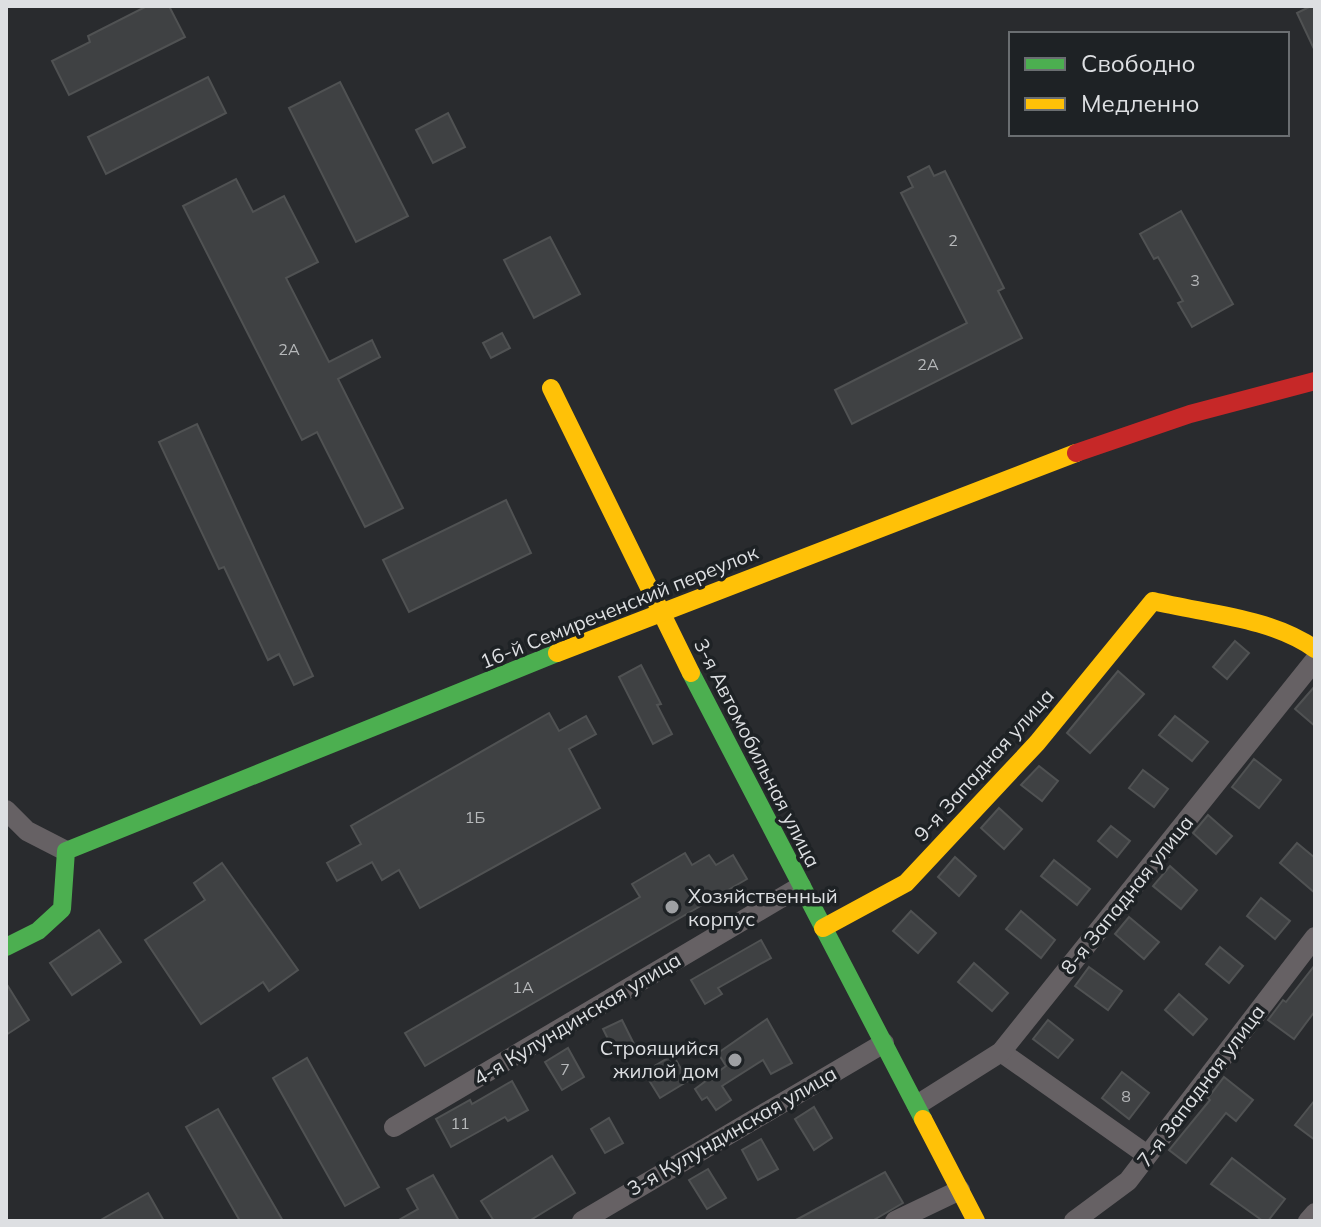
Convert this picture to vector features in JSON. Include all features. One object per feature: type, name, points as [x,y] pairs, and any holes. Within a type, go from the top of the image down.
[{"type":"street","name":"16-й Семиреченский переулок","points":[[66,851],[660,614],[1106,442],[1246,396],[1315,381]]},
{"type":"street","name":"3-я Автомобильная улица","points":[[551,388],[660,614],[976,1221]]},
{"type":"street","name":"9-я Западная улица","points":[[823,928],[906,883],[1037,743],[1153,601],[1263,623],[1298,636],[1315,649]]},
{"type":"street","name":"8-я Западная улица","points":[[917,1105],[1001,1052],[1315,660]]},
{"type":"street","points":[[6,810],[27,831],[66,851],[62,909],[38,931],[6,947]]},
{"type":"street","name":"4-я Кулундинская улица","points":[[394,1127],[801,886]]},
{"type":"street","name":"7-я Западная улица","points":[[1074,1221],[1128,1181],[1315,937]]},
{"type":"street","name":"3-я Кулундинская улица","points":[[582,1221],[884,1043]]},
{"type":"street","points":[[1001,1052],[1147,1155]]},
{"type":"street","points":[[895,1221],[960,1190]]},
{"type":"street","points":[[1308,1221],[1315,1213]]},
{"type":"building","points":[[147,6],[169,6],[185,37],[69,95],[52,61],[90,42],[88,36]]},
{"type":"building","points":[[1315,6],[1315,51],[1297,13]]},
{"type":"building","points":[[208,77],[226,113],[106,174],[88,137]]},
{"type":"building","points":[[340,82],[408,216],[356,242],[289,108]]},
{"type":"building","points":[[448,113],[465,147],[433,163],[416,130]]},
{"type":"building","points":[[929,166],[934,176],[945,171],[1004,288],[998,291],[1022,338],[852,424],[835,390],[967,323],[901,193],[913,187],[908,177]]},
{"type":"building","points":[[236,179],[253,212],[284,196],[318,262],[286,278],[329,362],[372,340],[380,357],[338,379],[403,508],[365,527],[317,432],[302,440],[183,206]]},
{"type":"building","points":[[1181,211],[1233,304],[1192,327],[1178,303],[1183,301],[1158,257],[1154,259],[1140,234]]},
{"type":"building","points":[[550,237],[580,294],[534,318],[504,260]]},
{"type":"building","points":[[502,333],[510,348],[491,358],[483,343]]},
{"type":"building","points":[[197,424],[313,676],[294,685],[279,654],[268,660],[224,567],[219,569],[159,442]]},
{"type":"building","points":[[506,500],[531,553],[409,612],[383,560]]},
{"type":"building","points":[[1235,641],[1249,653],[1227,679],[1213,667]]},
{"type":"building","points":[[641,665],[672,734],[653,744],[619,677]]},
{"type":"building","points":[[1118,671],[1144,694],[1090,753],[1067,733]]},
{"type":"building","points":[[1315,686],[1315,726],[1295,709]]},
{"type":"building","points":[[549,713],[559,731],[586,716],[596,734],[569,749],[600,808],[420,908],[399,870],[382,880],[372,862],[337,881],[327,863],[361,844],[351,826]]},
{"type":"building","points":[[1175,716],[1208,742],[1192,761],[1159,735]]},
{"type":"building","points":[[1254,759],[1281,780],[1259,808],[1232,787]]},
{"type":"building","points":[[1039,766],[1058,781],[1042,801],[1021,785]]},
{"type":"building","points":[[1143,770],[1168,789],[1154,807],[1129,788]]},
{"type":"building","points":[[999,808],[1022,829],[1004,849],[981,828]]},
{"type":"building","points":[[1208,815],[1232,836],[1216,854],[1193,833]]},
{"type":"building","points":[[1111,826],[1130,841],[1117,857],[1098,841]]},
{"type":"building","points":[[1297,843],[1315,858],[1315,893],[1280,863]]},
{"type":"building","points":[[685,853],[692,865],[709,855],[716,865],[733,855],[747,879],[425,1066],[405,1033],[640,897],[632,884]]},
{"type":"building","points":[[955,857],[976,876],[959,896],[938,877]]},
{"type":"building","points":[[1054,860],[1090,889],[1077,905],[1041,876]]},
{"type":"building","points":[[222,863],[298,970],[269,991],[263,982],[201,1024],[145,940],[205,900],[194,883]]},
{"type":"building","points":[[1170,866],[1197,890],[1181,909],[1153,886]]},
{"type":"building","points":[[1261,898],[1290,921],[1275,939],[1247,916]]},
{"type":"building","points":[[911,911],[936,933],[918,953],[893,931]]},
{"type":"building","points":[[1021,911],[1055,940],[1041,958],[1006,929]]},
{"type":"building","points":[[1129,917],[1159,942],[1144,959],[1115,934]]},
{"type":"building","points":[[99,930],[121,962],[72,995],[50,963]]},
{"type":"building","points":[[761,940],[771,958],[718,988],[722,994],[705,1004],[691,980]]},
{"type":"building","points":[[1220,947],[1243,966],[1229,983],[1206,964]]},
{"type":"building","points":[[974,963],[1008,993],[992,1011],[958,982]]},
{"type":"building","points":[[1315,965],[1315,1011],[1294,1039],[1268,1020]]},
{"type":"building","points":[[1089,967],[1122,991],[1108,1010],[1075,986]]},
{"type":"building","points":[[6,983],[29,1020],[6,1035]]},
{"type":"building","points":[[1179,994],[1207,1019],[1193,1035],[1165,1010]]},
{"type":"building","points":[[767,1019],[792,1063],[771,1074],[763,1060],[722,1086],[731,1100],[716,1110],[707,1097],[702,1100],[695,1089],[726,1066],[718,1053]]},
{"type":"building","points":[[622,1020],[635,1046],[616,1055],[603,1029]]},
{"type":"building","points":[[1048,1020],[1073,1040],[1058,1058],[1033,1039]]},
{"type":"building","points":[[568,1048],[584,1077],[562,1090],[545,1062]]},
{"type":"building","points":[[673,1055],[688,1081],[660,1098],[644,1072]]},
{"type":"building","points":[[307,1058],[379,1187],[345,1206],[273,1078]]},
{"type":"building","points":[[1122,1072],[1149,1093],[1129,1119],[1102,1098]]},
{"type":"building","points":[[1224,1077],[1253,1100],[1236,1121],[1226,1113],[1186,1163],[1169,1150],[1210,1100],[1208,1098]]},
{"type":"building","points":[[512,1081],[528,1110],[508,1121],[505,1117],[451,1147],[436,1119],[470,1100],[472,1104]]},
{"type":"building","points":[[1315,1100],[1315,1140],[1295,1125]]},
{"type":"building","points":[[814,1107],[832,1138],[814,1150],[795,1119]]},
{"type":"building","points":[[218,1109],[283,1221],[240,1221],[186,1127]]},
{"type":"building","points":[[609,1118],[623,1143],[605,1153],[591,1129]]},
{"type":"building","points":[[761,1139],[778,1169],[758,1180],[742,1150]]},
{"type":"building","points":[[552,1156],[575,1193],[529,1221],[494,1221],[481,1201]]},
{"type":"building","points":[[1232,1158],[1285,1199],[1268,1221],[1263,1221],[1211,1184]]},
{"type":"building","points":[[708,1169],[726,1198],[707,1209],[689,1180]]},
{"type":"building","points":[[885,1172],[903,1203],[872,1221],[794,1221]]},
{"type":"building","points":[[433,1175],[459,1221],[397,1221],[418,1209],[407,1189]]},
{"type":"building","points":[[148,1193],[164,1221],[99,1221]]},
{"type":"traffic: fast","points":[[6,947],[38,931],[62,909],[66,851],[557,653]]},
{"type":"traffic: fast","points":[[691,673],[923,1119]]},
{"type":"traffic: slow","points":[[551,388],[691,673]]},
{"type":"traffic: slow","points":[[557,653],[1076,453]]},
{"type":"traffic: slow","points":[[823,928],[906,883],[1037,743],[1153,601],[1258,623],[1297,638],[1315,649]]},
{"type":"traffic: slow","points":[[923,1119],[976,1221]]},
{"type":"traffic: jam","points":[[1076,453],[1190,414],[1315,381]]},
{"type":"place","name":"Хозяйственный корпус","points":[[672,907]]},
{"type":"place","name":"Строящийся жилой дом","points":[[735,1060]]}]
